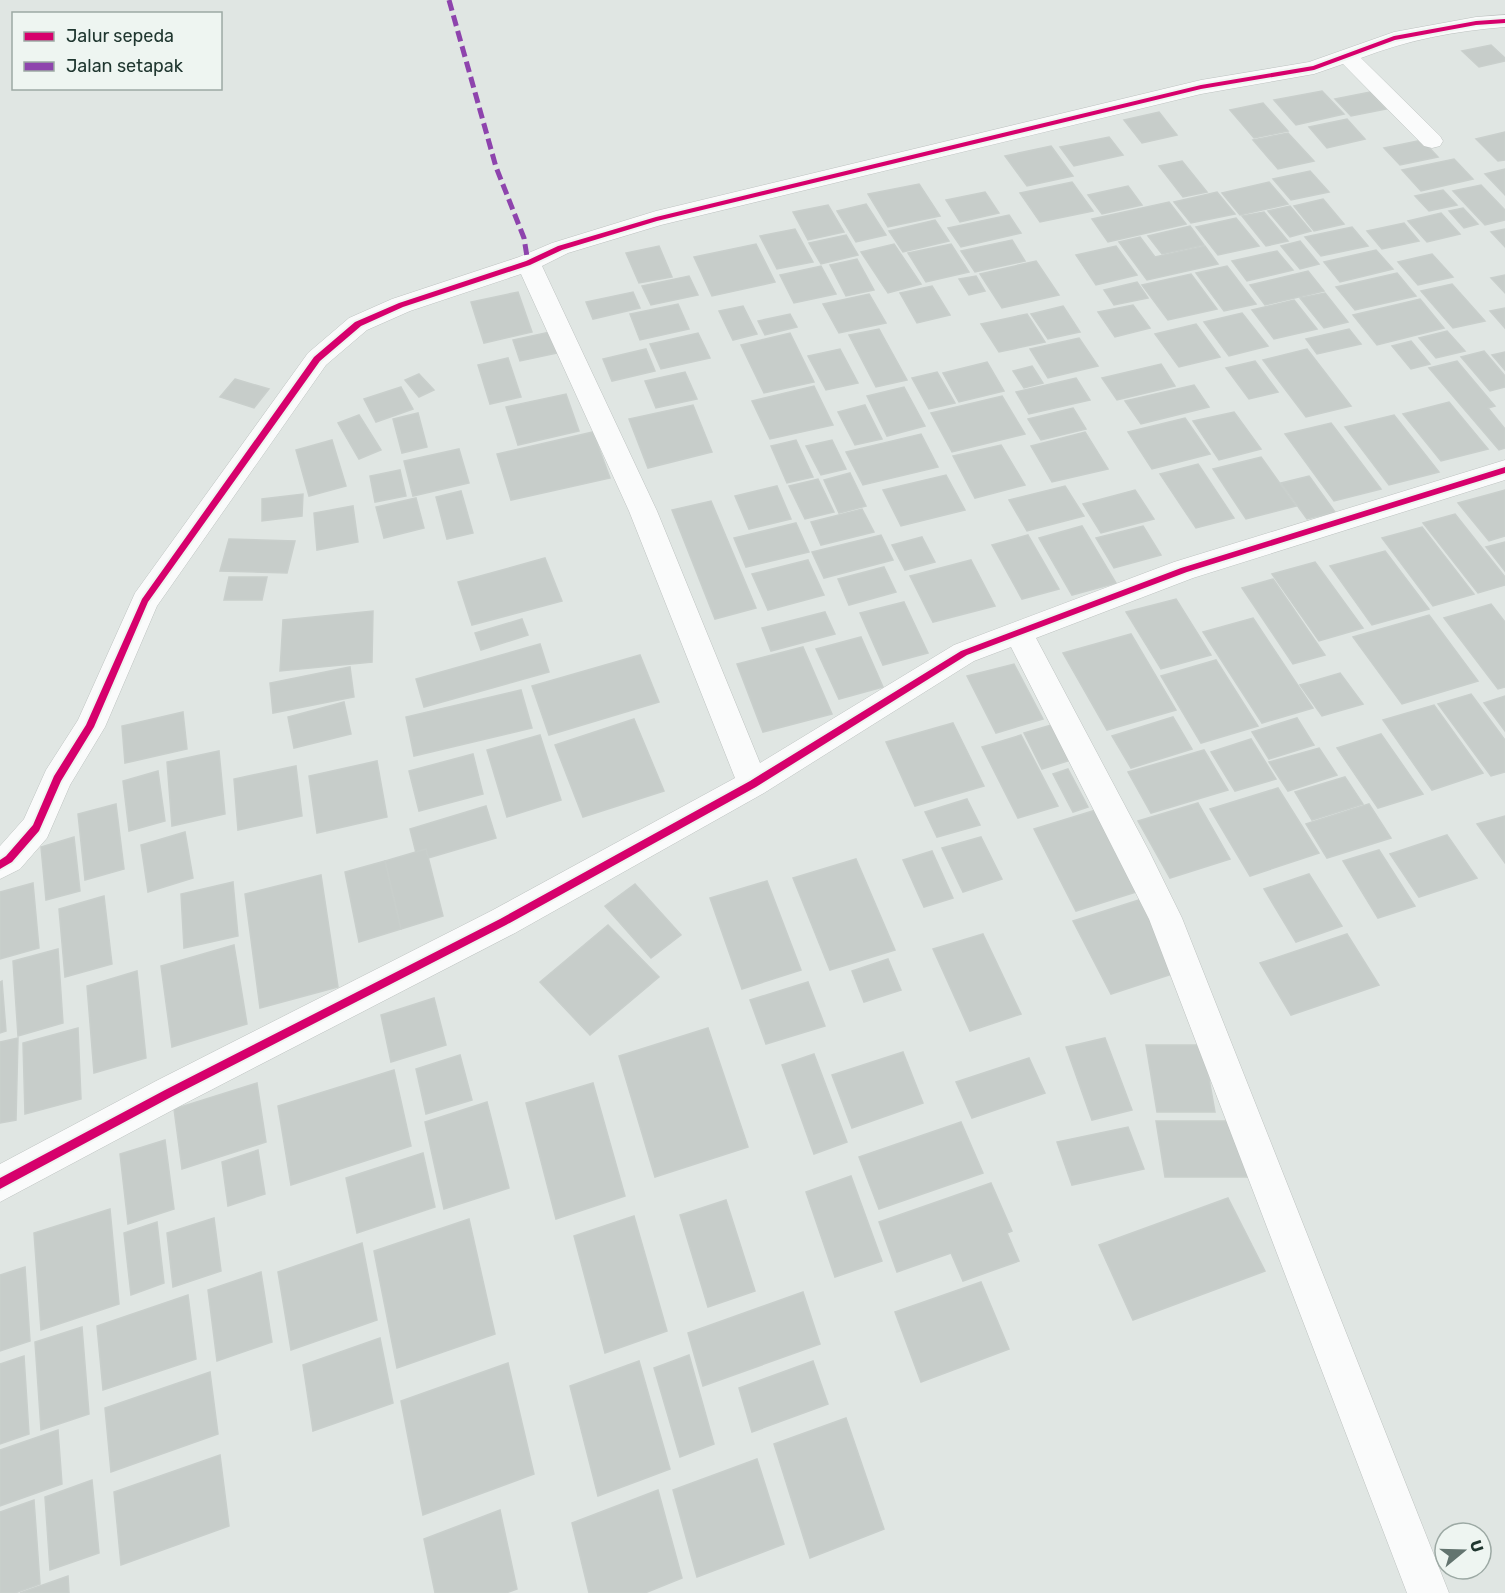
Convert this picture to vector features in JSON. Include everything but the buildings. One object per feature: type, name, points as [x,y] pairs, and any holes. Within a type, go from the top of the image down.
[{"type":"street","points":[[0,865],[9,860],[36,828],[57,779],[90,727],[145,601],[317,359],[358,324],[401,305],[528,263],[560,248],[656,219],[1201,87],[1314,68],[1394,38],[1476,23],[1505,21]]},
{"type":"street","points":[[1347,56],[1432,141]]},
{"type":"street","points":[[528,263],[643,511],[753,784]]},
{"type":"street","points":[[0,1184],[169,1093],[503,922],[753,784],[964,653],[1184,570],[1505,470]]},
{"type":"street","points":[[1018,632],[1165,918],[1428,1593]]},
{"type":"marked path","points":[[449,0],[496,167],[524,238],[528,263]]},
{"type":"cycle path","points":[[0,865],[9,859],[36,828],[57,779],[90,727],[145,601],[317,359],[358,324],[401,305],[528,263],[560,248],[656,219],[1201,87],[1314,68],[1394,38],[1476,23],[1505,21]]},
{"type":"cycle path","points":[[0,1184],[169,1093],[503,922],[753,784],[964,653],[1184,570],[1505,470]]}]
